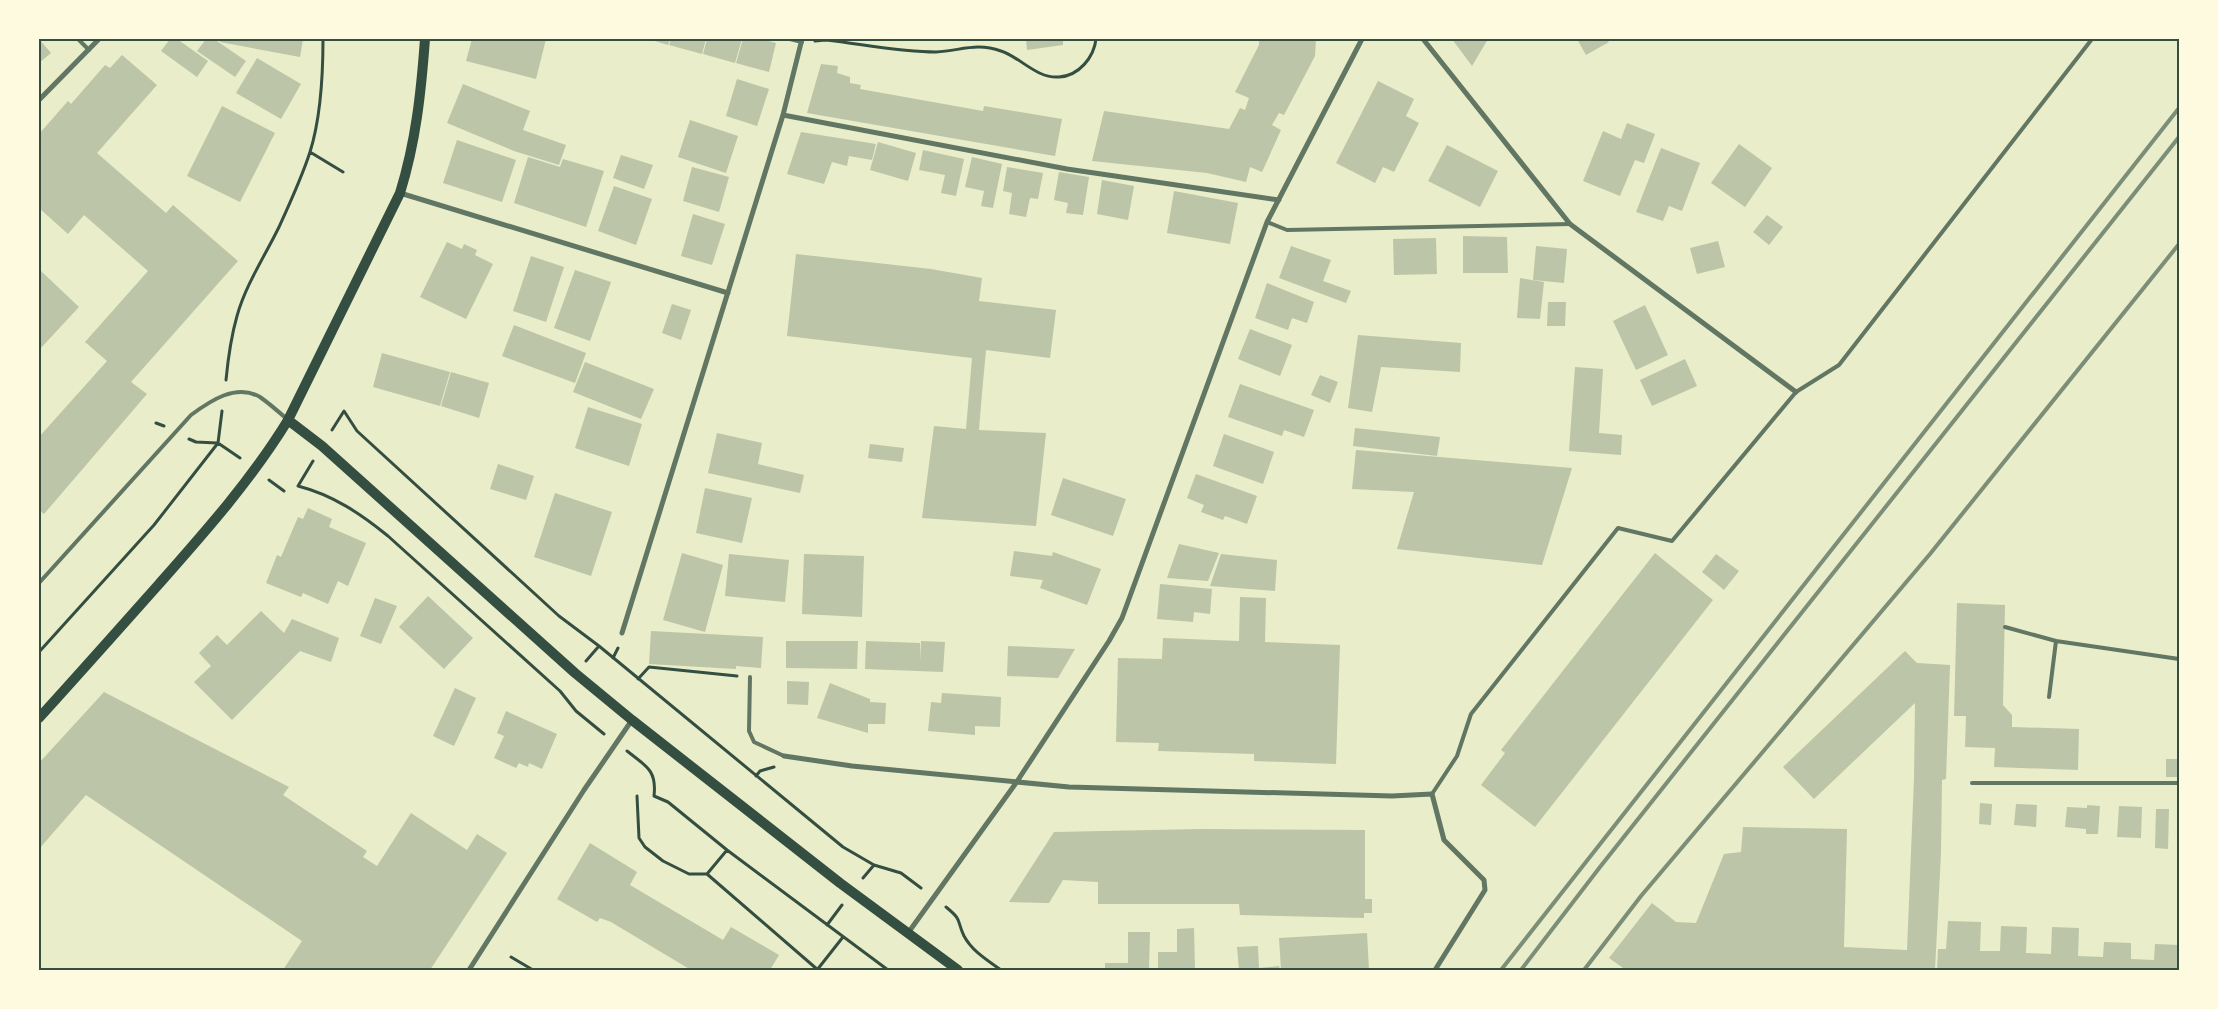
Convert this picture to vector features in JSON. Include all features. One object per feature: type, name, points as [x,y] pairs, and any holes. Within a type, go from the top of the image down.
[{"type":"main road","points":[[39,718],[219,514],[264,456],[288,420],[400,193],[412,156],[419,112],[425,39]]},
{"type":"main road","points":[[288,420],[342,464],[575,673],[632,720],[958,970]]},
{"type":"street","points":[[39,100],[99,39]]},
{"type":"street","points":[[908,933],[1016,783],[1122,618],[1267,222],[1362,39]]},
{"type":"street","points":[[1424,39],[1570,224],[1796,392]]},
{"type":"street","points":[[622,633],[783,115],[802,40]]},
{"type":"street","points":[[783,115],[1067,169],[1279,200]]},
{"type":"street","points":[[400,193],[728,293]]},
{"type":"street","points":[[469,970],[584,790],[632,720]]},
{"type":"street","points":[[784,756],[852,766],[1070,787],[1392,796],[1432,794],[1444,840],[1484,880],[1485,890],[1435,970]]},
{"type":"lane","points":[[78,39],[89,50]]},
{"type":"lane","points":[[790,39],[802,40]]},
{"type":"lane","points":[[1432,794],[1457,756],[1471,714],[1618,528],[1672,541],[1796,392],[1839,365],[2092,39]]},
{"type":"lane","points":[[1267,222],[1287,230],[1570,224]]},
{"type":"lane","points":[[39,583],[192,415],[225,394],[246,392],[259,396],[288,420]]},
{"type":"lane","points":[[2005,627],[2056,641],[2179,658]]},
{"type":"lane","points":[[2049,697],[2056,641]]},
{"type":"lane","points":[[750,677],[749,731],[754,742],[784,756]]},
{"type":"lane","points":[[1972,783],[2179,783]]},
{"type":"path","points":[[39,652],[154,525],[218,443],[228,355],[237,315],[253,277],[279,227],[310,152],[323,72],[323,39]]},
{"type":"path","points":[[802,40],[826,40],[937,52],[962,47],[988,48],[1010,54],[1047,76],[1059,77],[1069,75],[1086,63],[1091,57],[1096,39]]},
{"type":"path","points":[[310,152],[343,172]]},
{"type":"path","points":[[344,411],[357,431],[430,500],[559,616],[843,847],[874,865],[902,873],[908,878]]},
{"type":"path","points":[[218,443],[237,456]]},
{"type":"path","points":[[298,486],[317,491],[335,500],[369,521],[388,536],[560,691],[576,711]]},
{"type":"path","points":[[638,679],[649,667],[750,677]]},
{"type":"path","points":[[651,770],[655,785],[654,796],[668,802],[727,850],[888,970]]},
{"type":"path","points":[[637,796],[639,838],[644,847],[663,862],[689,874],[707,874],[818,970],[843,937]]},
{"type":"path","points":[[707,874],[727,850]]},
{"type":"path","points":[[959,918],[964,935],[977,953],[1001,970]]},
{"type":"path","points":[[511,957],[533,970]]},
{"type":"building","points":[[39,39],[51,53],[39,63]]},
{"type":"building","points":[[170,39],[177,39],[208,61],[197,77],[161,51]]},
{"type":"building","points":[[206,39],[214,39],[246,61],[235,77],[197,51]]},
{"type":"building","points":[[220,39],[303,39],[300,57],[220,42]]},
{"type":"building","points":[[472,39],[546,39],[536,79],[466,61]]},
{"type":"building","points":[[648,39],[670,39],[668,45]]},
{"type":"building","points":[[671,39],[706,39],[702,54],[669,45]]},
{"type":"building","points":[[707,39],[742,39],[735,63],[703,54]]},
{"type":"building","points":[[743,39],[762,39],[776,43],[769,72],[736,63]]},
{"type":"building","points":[[1026,39],[1063,39],[1063,45],[1027,50]]},
{"type":"building","points":[[1259,39],[1316,39],[1315,56],[1284,115],[1279,113],[1272,125],[1281,130],[1262,172],[1250,167],[1246,182],[1207,173],[1092,161],[1104,111],[1229,129],[1240,108],[1245,110],[1249,98],[1235,92],[1259,45]]},
{"type":"building","points":[[1452,39],[1488,39],[1472,66]]},
{"type":"building","points":[[1577,39],[1606,39],[1609,42],[1586,55]]},
{"type":"building","points":[[122,55],[157,85],[97,153],[166,213],[173,205],[238,261],[131,382],[147,394],[44,514],[39,510],[39,437],[107,361],[85,342],[148,271],[84,215],[68,234],[39,208],[39,134],[68,101],[71,104],[105,65],[110,68]]},
{"type":"building","points":[[257,58],[301,84],[281,119],[236,93]]},
{"type":"building","points":[[821,64],[838,66],[837,73],[850,77],[850,83],[861,85],[860,89],[983,111],[984,106],[1062,119],[1055,156],[807,113]]},
{"type":"building","points":[[737,79],[769,89],[757,126],[726,116]]},
{"type":"building","points":[[1378,81],[1414,99],[1406,116],[1419,123],[1394,172],[1383,167],[1375,183],[1336,163]]},
{"type":"building","points":[[463,84],[530,111],[523,130],[566,145],[559,165],[514,151],[447,123]]},
{"type":"building","points":[[222,106],[275,133],[240,202],[187,176]]},
{"type":"building","points":[[690,120],[738,136],[726,173],[678,157]]},
{"type":"building","points":[[1627,123],[1655,134],[1644,163],[1635,160],[1620,196],[1583,181],[1603,131],[1621,139]]},
{"type":"building","points":[[801,132],[876,144],[872,160],[849,156],[847,166],[832,162],[824,184],[787,174]]},
{"type":"building","points":[[457,140],[516,160],[502,202],[443,183]]},
{"type":"building","points":[[878,142],[916,153],[908,181],[870,170]]},
{"type":"building","points":[[1739,144],[1772,168],[1745,207],[1711,183]]},
{"type":"building","points":[[1447,145],[1498,171],[1480,207],[1428,181]]},
{"type":"building","points":[[1661,148],[1700,163],[1682,211],[1669,206],[1663,221],[1636,212]]},
{"type":"building","points":[[923,150],[964,159],[956,196],[941,193],[945,175],[919,170]]},
{"type":"building","points":[[621,155],[653,165],[644,189],[613,178]]},
{"type":"building","points":[[528,157],[560,167],[563,159],[604,171],[586,227],[514,203]]},
{"type":"building","points":[[972,157],[1002,164],[993,208],[981,206],[984,191],[965,187]]},
{"type":"building","points":[[692,167],[729,177],[719,212],[683,201]]},
{"type":"building","points":[[1007,167],[1043,173],[1038,199],[1030,198],[1026,217],[1009,214],[1012,193],[1003,191]]},
{"type":"building","points":[[1059,172],[1089,177],[1083,215],[1066,213],[1068,203],[1054,200]]},
{"type":"building","points":[[1102,180],[1134,186],[1128,220],[1097,214]]},
{"type":"building","points":[[614,186],[652,199],[636,245],[598,231]]},
{"type":"building","points":[[1174,191],[1238,203],[1230,244],[1167,233]]},
{"type":"building","points":[[693,214],[725,224],[712,265],[681,256]]},
{"type":"building","points":[[1767,215],[1783,227],[1769,245],[1753,232]]},
{"type":"building","points":[[1463,236],[1507,237],[1508,273],[1463,273]]},
{"type":"building","points":[[1436,238],[1437,274],[1394,275],[1393,239]]},
{"type":"building","points":[[1718,241],[1725,267],[1697,274],[1690,248]]},
{"type":"building","points":[[447,242],[462,249],[464,244],[477,250],[475,255],[493,264],[466,319],[420,297]]},
{"type":"building","points":[[1291,246],[1331,260],[1323,281],[1351,291],[1346,303],[1279,278]]},
{"type":"building","points":[[1536,246],[1567,249],[1564,283],[1533,280]]},
{"type":"building","points":[[796,254],[931,269],[982,278],[979,301],[1056,310],[1050,358],[986,350],[982,393],[979,430],[1046,433],[1036,526],[922,518],[934,426],[966,429],[972,358],[787,336]]},
{"type":"building","points":[[531,256],[564,267],[546,322],[513,311]]},
{"type":"building","points":[[575,270],[611,282],[590,341],[554,328]]},
{"type":"building","points":[[41,271],[79,307],[39,350],[39,274]]},
{"type":"building","points":[[1520,278],[1544,282],[1540,319],[1517,318]]},
{"type":"building","points":[[1267,283],[1314,302],[1307,323],[1292,318],[1288,330],[1255,318]]},
{"type":"building","points":[[1548,302],[1566,302],[1565,326],[1547,326]]},
{"type":"building","points":[[672,304],[691,310],[681,340],[662,333]]},
{"type":"building","points":[[1645,305],[1668,355],[1636,370],[1613,321]]},
{"type":"building","points":[[514,325],[586,353],[575,383],[502,356]]},
{"type":"building","points":[[1250,329],[1292,345],[1280,376],[1238,359]]},
{"type":"building","points":[[1358,335],[1461,343],[1460,372],[1381,367],[1372,412],[1348,408]]},
{"type":"building","points":[[382,353],[450,372],[440,406],[373,387]]},
{"type":"building","points":[[1685,359],[1697,386],[1652,406],[1640,380]]},
{"type":"building","points":[[585,362],[654,389],[641,419],[573,392]]},
{"type":"building","points":[[1575,367],[1603,369],[1599,433],[1622,435],[1621,455],[1569,451]]},
{"type":"building","points":[[451,372],[489,383],[479,418],[441,406]]},
{"type":"building","points":[[1320,375],[1338,382],[1330,403],[1311,395]]},
{"type":"building","points":[[1240,384],[1314,410],[1304,437],[1284,430],[1282,436],[1228,417]]},
{"type":"building","points":[[588,407],[642,424],[629,466],[575,448]]},
{"type":"building","points":[[1355,428],[1440,437],[1437,456],[1353,446]]},
{"type":"building","points":[[717,433],[762,443],[758,464],[804,475],[800,493],[708,473]]},
{"type":"building","points":[[1224,434],[1274,452],[1263,484],[1213,466]]},
{"type":"building","points":[[870,444],[904,448],[902,462],[868,458]]},
{"type":"building","points":[[1356,450],[1572,468],[1542,565],[1397,549],[1414,492],[1352,489]]},
{"type":"building","points":[[498,464],[534,476],[526,500],[490,489]]},
{"type":"building","points":[[1196,474],[1257,496],[1247,524],[1225,516],[1223,520],[1201,512],[1204,505],[1187,498]]},
{"type":"building","points":[[1063,478],[1126,499],[1113,536],[1051,515]]},
{"type":"building","points":[[705,488],[752,498],[742,543],[696,533]]},
{"type":"building","points":[[555,493],[612,512],[591,576],[534,557]]},
{"type":"building","points":[[308,508],[332,519],[329,527],[366,543],[348,586],[338,581],[328,604],[303,593],[301,597],[266,583],[277,555],[281,557],[298,517],[303,519]]},
{"type":"building","points":[[1179,544],[1219,553],[1208,581],[1167,578]]},
{"type":"building","points":[[1014,551],[1052,556],[1053,552],[1101,569],[1087,605],[1040,588],[1043,580],[1010,576]]},
{"type":"building","points":[[682,553],[723,565],[705,632],[663,620]]},
{"type":"building","points":[[1655,553],[1713,600],[1535,827],[1481,785],[1505,753],[1501,750]]},
{"type":"building","points":[[729,554],[789,560],[785,602],[725,596]]},
{"type":"building","points":[[804,554],[864,556],[862,617],[802,614]]},
{"type":"building","points":[[1221,554],[1277,560],[1275,591],[1210,586]]},
{"type":"building","points":[[1716,554],[1739,571],[1724,590],[1702,572]]},
{"type":"building","points":[[1160,584],[1212,589],[1210,614],[1194,612],[1193,622],[1157,619]]},
{"type":"building","points":[[428,596],[473,638],[444,669],[399,627]]},
{"type":"building","points":[[1240,597],[1266,598],[1265,642],[1340,645],[1336,764],[1254,761],[1254,754],[1158,751],[1159,743],[1116,742],[1118,658],[1162,659],[1163,638],[1239,641]]},
{"type":"building","points":[[375,598],[397,606],[381,644],[360,636]]},
{"type":"building","points":[[1957,603],[2005,605],[2003,705],[2012,715],[2012,727],[2079,729],[2078,770],[1994,767],[1995,748],[1965,747],[1966,716],[1954,716]]},
{"type":"building","points":[[261,611],[284,633],[292,619],[339,638],[331,662],[300,651],[232,720],[194,682],[211,666],[199,653],[217,635],[227,645]]},
{"type":"building","points":[[651,631],[763,637],[761,668],[736,666],[736,669],[649,664]]},
{"type":"building","points":[[786,641],[858,641],[857,669],[786,668]]},
{"type":"building","points":[[866,641],[920,643],[920,662],[921,641],[945,642],[943,672],[865,669]]},
{"type":"building","points":[[1008,646],[1075,649],[1058,678],[1007,676]]},
{"type":"building","points":[[1905,651],[1917,663],[1950,665],[1946,779],[1942,780],[1941,853],[1935,970],[1626,970],[1609,958],[1652,903],[1676,922],[1696,923],[1724,854],[1741,852],[1743,827],[1847,829],[1844,947],[1907,950],[1915,703],[1814,799],[1783,767]]},
{"type":"building","points":[[787,681],[809,682],[808,705],[787,704]]},
{"type":"building","points":[[830,683],[870,699],[870,702],[886,703],[885,724],[868,724],[868,733],[817,718]]},
{"type":"building","points":[[455,688],[476,698],[454,746],[433,736]]},
{"type":"building","points":[[104,692],[289,787],[283,795],[367,851],[363,857],[377,866],[411,813],[467,850],[477,834],[507,853],[430,970],[283,970],[302,941],[86,795],[39,849],[39,763]]},
{"type":"building","points":[[942,693],[1001,697],[1000,727],[975,726],[975,735],[928,731],[931,702],[941,703]]},
{"type":"building","points":[[506,711],[557,734],[542,769],[529,763],[528,767],[519,763],[516,768],[494,758],[504,736],[497,733]]},
{"type":"building","points":[[2166,759],[2179,759],[2179,777],[2166,777]]},
{"type":"building","points":[[1980,803],[1992,804],[1991,825],[1979,824]]},
{"type":"building","points":[[2016,804],[2037,805],[2036,827],[2014,825]]},
{"type":"building","points":[[2087,805],[2100,806],[2098,834],[2086,834],[2086,829],[2065,827],[2067,807],[2087,808]]},
{"type":"building","points":[[2119,806],[2142,807],[2141,838],[2117,837]]},
{"type":"building","points":[[2156,809],[2169,809],[2168,849],[2155,848]]},
{"type":"building","points":[[1202,829],[1365,830],[1365,899],[1372,899],[1372,913],[1364,913],[1364,918],[1240,915],[1239,904],[1098,904],[1098,882],[1063,880],[1049,903],[1009,902],[1054,832]]},
{"type":"building","points":[[590,843],[637,872],[630,885],[723,940],[731,927],[779,955],[770,970],[691,970],[611,922],[600,918],[597,922],[557,899]]},
{"type":"building","points":[[1948,921],[1981,922],[1980,951],[2000,951],[2001,926],[2027,927],[2026,953],[2051,954],[2052,927],[2079,928],[2078,956],[2103,957],[2104,942],[2131,943],[2131,959],[2154,960],[2155,944],[2179,945],[2179,970],[1937,970],[1938,949],[1946,949]]},
{"type":"building","points":[[1194,928],[1195,970],[1158,970],[1158,952],[1177,952],[1177,929]]},
{"type":"building","points":[[1128,932],[1150,932],[1149,970],[1105,970],[1105,963],[1128,963]]},
{"type":"building","points":[[1367,933],[1369,970],[1281,970],[1279,938]]},
{"type":"building","points":[[1258,946],[1259,968],[1279,966],[1280,970],[1239,970],[1237,947]]},
{"type":"railway","points":[[1501,970],[2179,108]]},
{"type":"railway","points":[[1521,970],[1600,867],[2179,137]]},
{"type":"railway","points":[[1584,970],[1641,896],[1930,554],[2179,244]]}]
